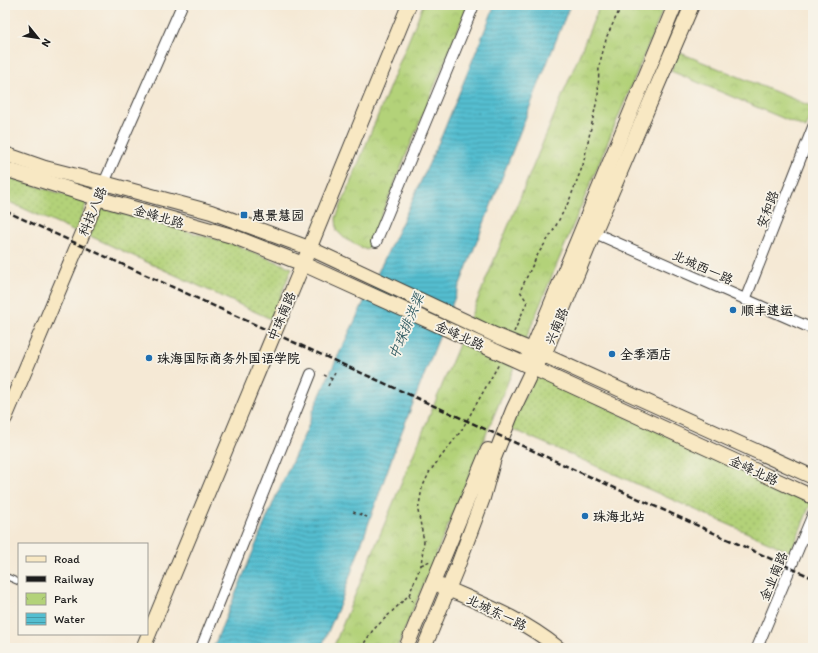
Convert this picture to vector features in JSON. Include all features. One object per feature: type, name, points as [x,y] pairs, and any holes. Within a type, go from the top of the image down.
[{"type":"street","name":"科技八路","points":[[5,418],[104,183],[182,5]]},
{"type":"street","name":"中珠南路","points":[[150,625],[303,264],[409,5]]},
{"type":"street","points":[[376,242],[474,5]]},
{"type":"street","name":"兴南路","points":[[406,648],[528,366],[538,353],[589,230],[675,5]]},
{"type":"street","name":"兴南路","points":[[589,230],[692,5]]},
{"type":"street","name":"安和路","points":[[745,300],[813,127]]},
{"type":"street","name":"金峰北路","points":[[5,154],[45,168],[211,212],[309,248],[496,335],[813,477]]},
{"type":"street","name":"金峰北路","points":[[5,169],[98,198],[232,236],[303,264],[490,348],[813,498]]},
{"type":"street","name":"北城西一路","points":[[589,230],[813,329]]},
{"type":"street","name":"兴南路","points":[[424,648],[483,498],[494,458],[528,366]]},
{"type":"street","points":[[201,648],[311,374]]},
{"type":"street","name":"金业南路","points":[[757,648],[813,514]]},
{"type":"street","name":"北城东一路","points":[[433,583],[506,614],[540,634],[557,647]]},
{"type":"street","name":"中珠南路","points":[[143,648],[147,635]]},
{"type":"lane","points":[[5,576],[18,582]]},
{"type":"path","points":[[328,386],[335,373]]},
{"type":"path","points":[[324,375],[332,379]]},
{"type":"path","points":[[353,512],[370,518]]},
{"type":"green space","points":[[423,5],[468,5],[367,250],[345,239],[337,231],[336,218]]},
{"type":"green space","points":[[600,5],[665,5],[397,648],[333,648]]},
{"type":"green space","points":[[678,52],[813,107],[813,111],[806,128],[671,71]]},
{"type":"green space","points":[[5,176],[87,202],[75,232],[5,200]]},
{"type":"green space","points":[[102,208],[233,244],[292,268],[271,319],[90,236]]},
{"type":"green space","points":[[535,374],[811,503],[791,552],[510,428]]},
{"type":"water","name":"中珠排洪渠","points":[[495,5],[570,5],[395,449],[340,604],[321,648],[213,648],[276,496],[307,429],[328,377],[442,135]]},
{"type":"railway","points":[[5,211],[813,578]]},
{"type":"place","name":"惠景慧园","points":[[244,215]]},
{"type":"place","name":"顺丰速运","points":[[733,310]]},
{"type":"place","name":"全季酒店","points":[[612,354]]},
{"type":"place","name":"珠海国际商务外国语学院","points":[[149,358]]},
{"type":"place","name":"珠海北站","points":[[585,516]]}]
